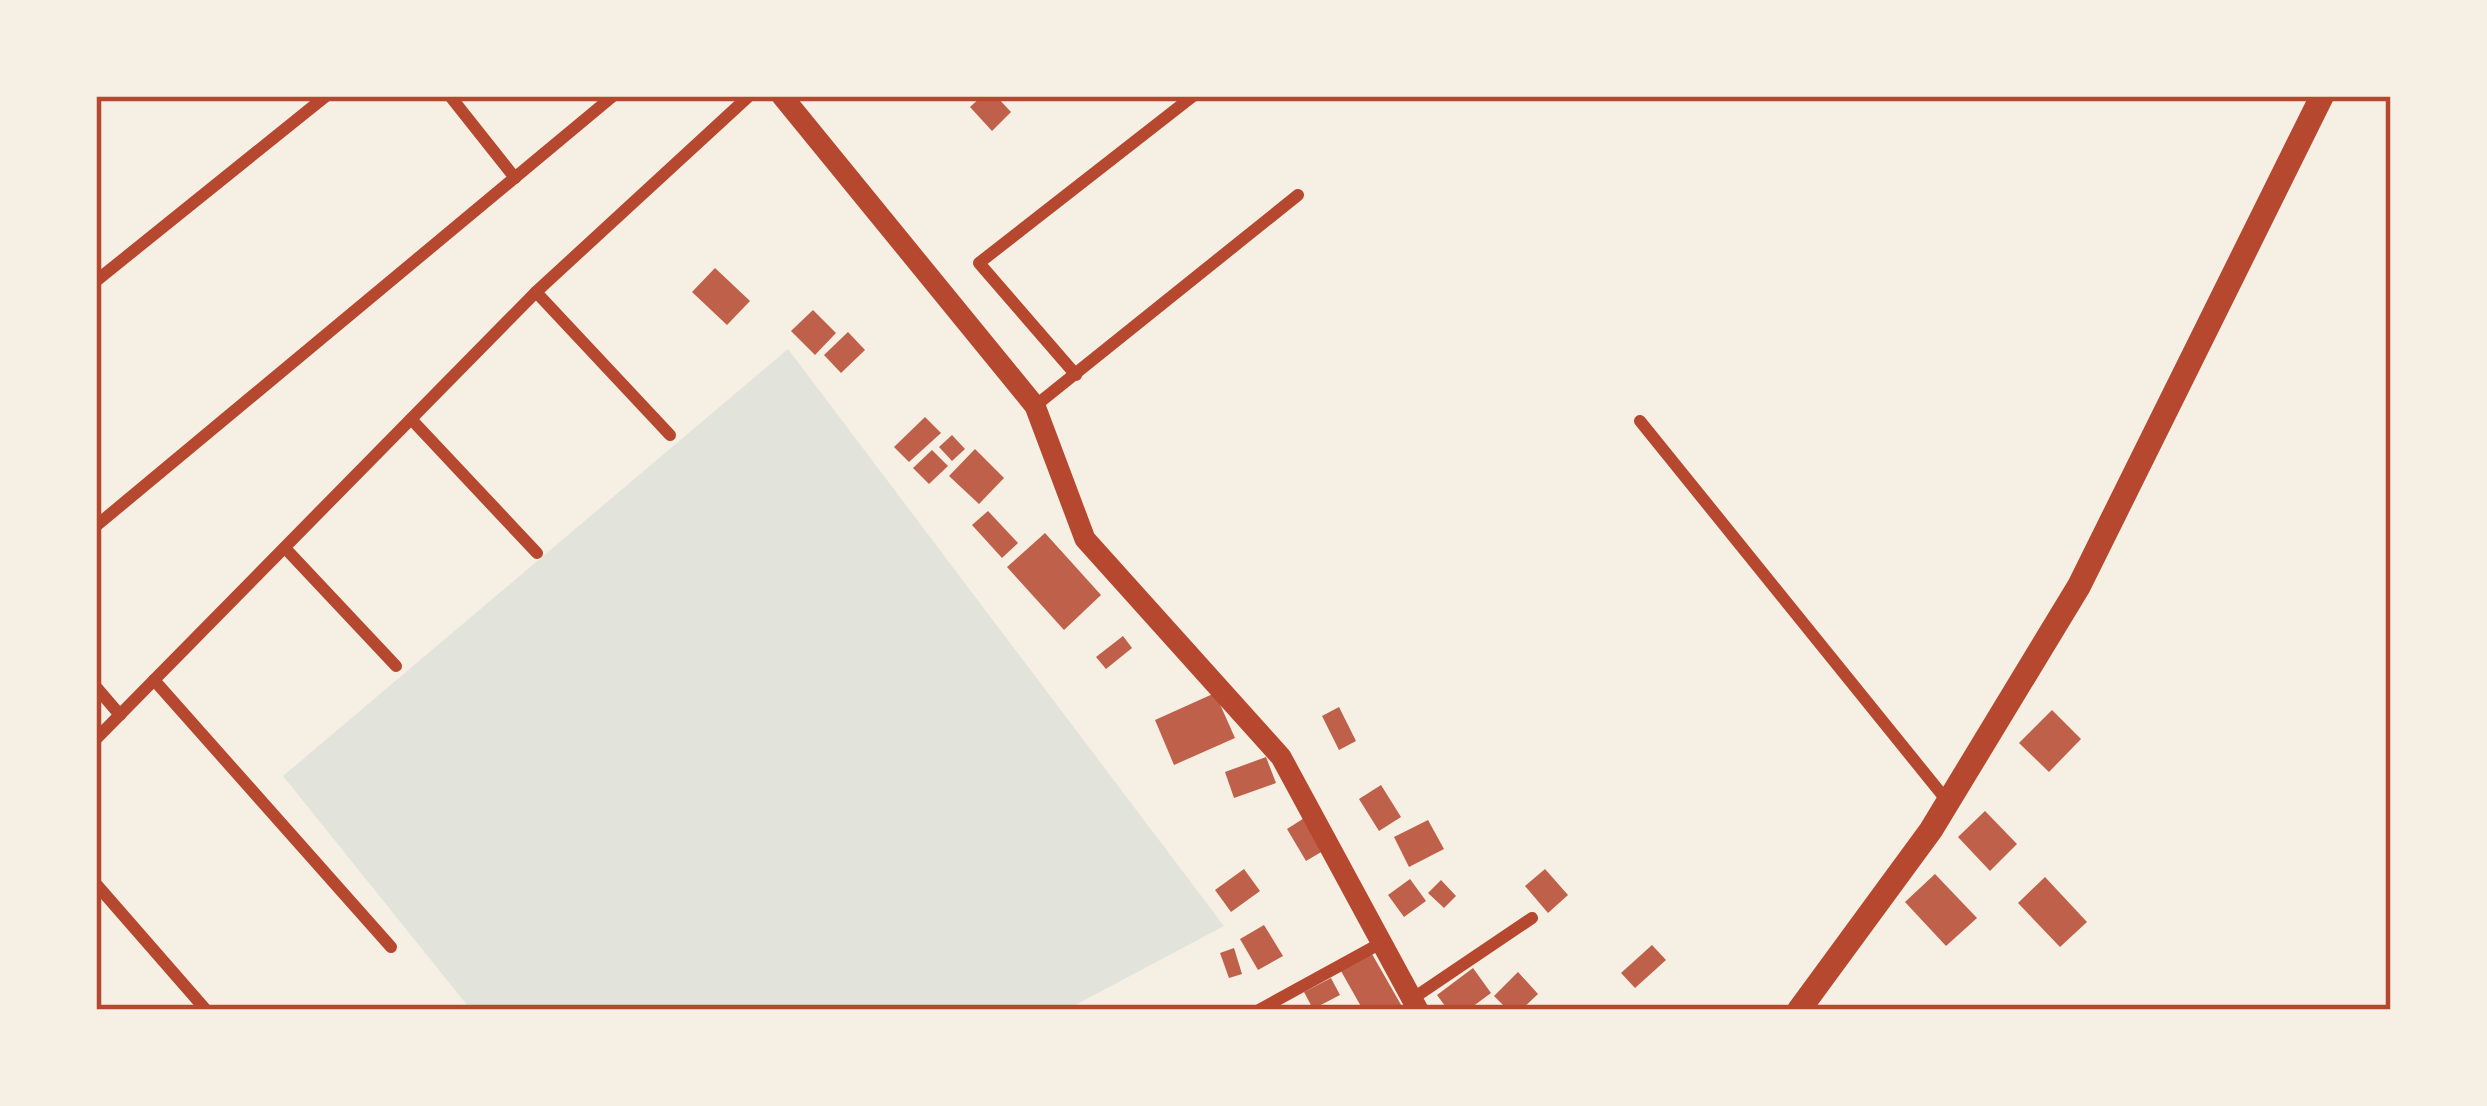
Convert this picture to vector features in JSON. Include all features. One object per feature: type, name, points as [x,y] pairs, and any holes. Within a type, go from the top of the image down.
[{"type":"main road","points":[[1799,1010],[1948,802],[2080,586],[2322,96]]},
{"type":"street","points":[[96,281],[326,96]]},
{"type":"street","points":[[450,96],[515,178]]},
{"type":"street","points":[[96,526],[613,96]]},
{"type":"street","points":[[96,739],[536,292],[749,96]]},
{"type":"street","points":[[782,96],[1035,406],[1085,539],[1281,757],[1415,1005],[1532,918]]},
{"type":"street","points":[[1076,374],[979,263],[1193,96]]},
{"type":"street","points":[[1035,406],[1298,195]]},
{"type":"street","points":[[536,292],[670,435]]},
{"type":"street","points":[[411,419],[537,553]]},
{"type":"street","points":[[1640,422],[1948,802]]},
{"type":"street","points":[[285,548],[396,666]]},
{"type":"street","points":[[154,680],[392,947]]},
{"type":"street","points":[[96,688],[120,715]]},
{"type":"street","points":[[96,884],[206,1010]]},
{"type":"street","points":[[1259,1010],[1381,943]]},
{"type":"shaded area","points":[[788,349],[1224,926],[1066,1010],[471,1010],[283,776]]},
{"type":"building","points":[[982,96],[996,96],[1011,112],[992,131],[970,107]]},
{"type":"building","points":[[715,268],[750,301],[727,325],[692,292]]},
{"type":"building","points":[[813,310],[836,333],[815,355],[791,331]]},
{"type":"building","points":[[848,332],[865,350],[841,373],[824,355]]},
{"type":"building","points":[[925,417],[941,433],[909,462],[894,447]]},
{"type":"building","points":[[952,435],[965,449],[952,461],[939,447]]},
{"type":"building","points":[[975,449],[1004,478],[979,504],[949,476]]},
{"type":"building","points":[[932,450],[948,466],[929,484],[913,468]]},
{"type":"building","points":[[988,511],[1018,543],[1002,558],[972,525]]},
{"type":"building","points":[[1045,533],[1101,595],[1064,630],[1007,567]]},
{"type":"building","points":[[1123,636],[1132,648],[1106,669],[1096,657]]},
{"type":"building","points":[[1215,693],[1235,738],[1174,765],[1155,720]]},
{"type":"building","points":[[1339,707],[1356,741],[1339,750],[1322,716]]},
{"type":"building","points":[[2052,710],[2081,739],[2049,772],[2019,743]]},
{"type":"building","points":[[1266,757],[1276,783],[1234,798],[1225,772]]},
{"type":"building","points":[[1381,785],[1401,817],[1379,831],[1359,799]]},
{"type":"building","points":[[1985,811],[2017,844],[1990,871],[1958,837]]},
{"type":"building","points":[[1309,815],[1328,848],[1306,861],[1287,829]]},
{"type":"building","points":[[1428,820],[1444,849],[1409,867],[1394,837]]},
{"type":"building","points":[[1244,869],[1260,891],[1231,912],[1215,890]]},
{"type":"building","points":[[1545,869],[1568,895],[1548,913],[1525,886]]},
{"type":"building","points":[[1935,874],[1977,918],[1946,946],[1905,902]]},
{"type":"building","points":[[2045,877],[2087,922],[2060,947],[2018,903]]},
{"type":"building","points":[[1410,879],[1426,901],[1404,917],[1388,895]]},
{"type":"building","points":[[1441,880],[1456,896],[1444,908],[1428,893]]},
{"type":"building","points":[[1264,925],[1283,956],[1258,970],[1240,939]]},
{"type":"building","points":[[1652,945],[1666,960],[1635,988],[1621,973]]},
{"type":"building","points":[[1234,948],[1242,974],[1229,978],[1220,953]]},
{"type":"building","points":[[1372,954],[1404,1010],[1363,1010],[1341,971]]},
{"type":"building","points":[[1473,968],[1491,993],[1468,1010],[1448,1010],[1437,995]]},
{"type":"building","points":[[1518,972],[1538,994],[1521,1010],[1508,1010],[1494,996]]},
{"type":"building","points":[[1331,978],[1340,995],[1313,1009],[1304,992]]}]
